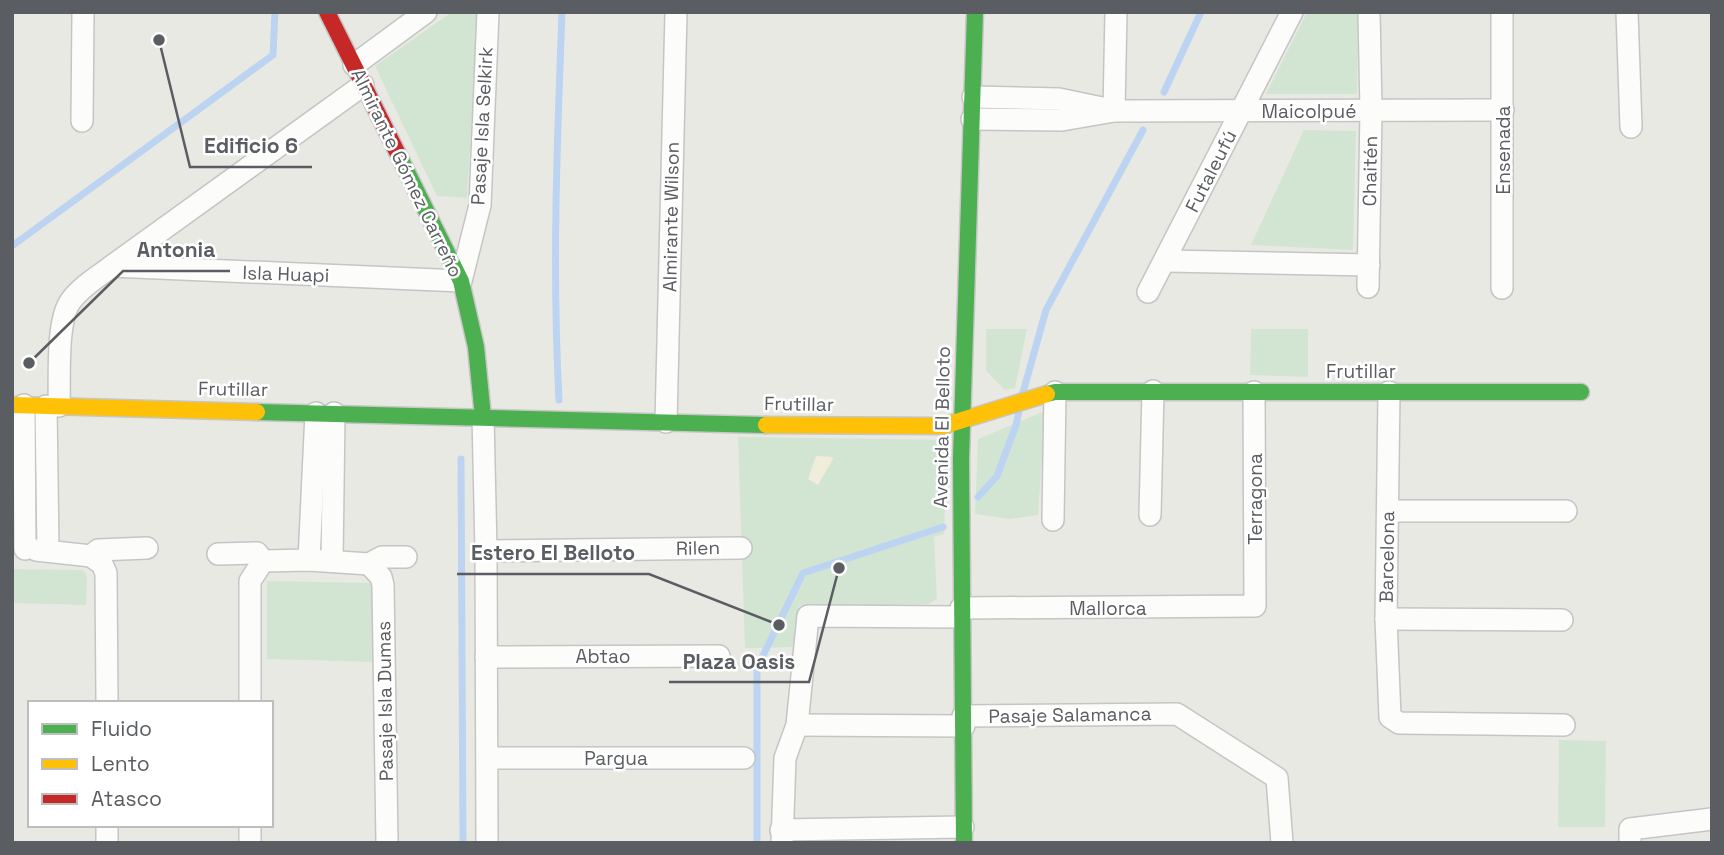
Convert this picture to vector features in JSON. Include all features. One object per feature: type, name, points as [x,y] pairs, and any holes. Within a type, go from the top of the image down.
[{"type":"street","points":[[82,121],[83,12]]},
{"type":"street","name":"Almirante Gómez Carreño","points":[[327,12],[460,281],[476,346],[483,417],[486,551],[487,843]]},
{"type":"street","points":[[354,65],[426,12]]},
{"type":"street","name":"Pasaje Isla Selkirk","points":[[460,281],[480,205],[488,12]]},
{"type":"street","name":"Almirante Wilson","points":[[666,422],[676,12]]},
{"type":"street","name":"Avenida El Belloto","points":[[963,835],[961,613],[964,303],[975,12]]},
{"type":"street","points":[[1114,111],[1116,12]]},
{"type":"street","name":"Futaleufú","points":[[1148,292],[1292,12]]},
{"type":"street","name":"Chaitén","points":[[1368,287],[1371,111],[1369,12]]},
{"type":"street","name":"Ensenada","points":[[1502,12],[1502,288]]},
{"type":"street","points":[[1627,12],[1631,127]]},
{"type":"street","points":[[48,550],[52,406],[62,318],[70,302],[112,266],[363,85]]},
{"type":"street","name":"Maicolpué","points":[[973,97],[1059,99],[1114,111]]},
{"type":"street","name":"Maicolpué","points":[[972,119],[1062,120],[1114,111],[1503,110]]},
{"type":"street","points":[[1166,261],[1368,265]]},
{"type":"street","name":"Isla Huapi","points":[[112,266],[460,281]]},
{"type":"street","points":[[1150,515],[1153,391]]},
{"type":"street","points":[[1053,520],[1055,392]]},
{"type":"street","name":"Frutillar","points":[[18,405],[751,425],[943,426],[1055,392],[1581,392]]},
{"type":"street","name":"Terragona","points":[[1254,392],[1255,606]]},
{"type":"street","name":"Barcelona","points":[[1389,393],[1386,619],[1389,715],[1399,723],[1564,725]]},
{"type":"street","points":[[18,405],[19,550],[48,550],[91,556],[102,564],[106,573],[107,701]]},
{"type":"street","points":[[309,560],[325,413]]},
{"type":"street","points":[[325,413],[332,561]]},
{"type":"street","points":[[1388,511],[1566,511]]},
{"type":"street","points":[[91,556],[98,550],[147,548]]},
{"type":"street","name":"Rilen","points":[[486,551],[741,548]]},
{"type":"street","points":[[218,554],[257,553],[263,561]]},
{"type":"street","points":[[263,561],[309,560],[369,564],[382,557],[406,557]]},
{"type":"street","points":[[250,701],[250,580],[263,561]]},
{"type":"street","name":"Pasaje Isla Dumas","points":[[369,564],[381,577],[383,585],[387,843]]},
{"type":"street","name":"Mallorca","points":[[797,725],[808,616],[1255,606]]},
{"type":"street","points":[[1386,619],[1562,620]]},
{"type":"street","name":"Abtao","points":[[486,657],[719,656]]},
{"type":"street","name":"Pasaje Salamanca","points":[[797,725],[1177,714],[1195,723],[1277,778],[1282,843]]},
{"type":"street","points":[[797,725],[785,758],[782,836],[963,835]]},
{"type":"street","name":"Pargua","points":[[488,758],[744,758]]},
{"type":"street","points":[[1630,836],[1712,819]]},
{"type":"green space","points":[[452,12],[478,12],[467,198],[437,196],[375,66]]},
{"type":"green space","points":[[1307,12],[1358,12],[1357,94],[1266,94]]},
{"type":"green space","points":[[1304,130],[1356,131],[1353,250],[1251,245]]},
{"type":"green space","points":[[986,329],[1027,329],[1015,388],[1005,390],[986,371]]},
{"type":"green space","points":[[1251,329],[1308,329],[1308,377],[1250,375]]},
{"type":"green space","points":[[1045,411],[1038,515],[1010,519],[975,514],[978,439]]},
{"type":"green space","points":[[738,437],[947,440],[944,534],[934,537],[937,599],[929,604],[799,606],[797,647],[745,648]]},
{"type":"green space","points":[[12,569],[83,570],[87,576],[86,605],[12,603]]},
{"type":"green space","points":[[267,581],[373,583],[376,662],[267,659]]},
{"type":"green space","points":[[1559,740],[1606,741],[1605,827],[1558,827]]},
{"type":"sand","points":[[816,456],[833,459],[818,485],[808,479]]},
{"type":"waterway","points":[[12,246],[273,55],[275,12]]},
{"type":"waterway","points":[[559,400],[556,254],[562,12]]},
{"type":"waterway","points":[[1164,92],[1201,12]]},
{"type":"waterway","points":[[1022,396],[1046,310],[1143,130]]},
{"type":"waterway","points":[[978,497],[997,476],[1019,411]]},
{"type":"waterway","points":[[461,459],[463,843]]},
{"type":"waterway","points":[[757,843],[757,668],[803,573],[943,527]]},
{"type":"traffic: fast","points":[[964,843],[961,459],[975,12]]},
{"type":"traffic: fast","points":[[399,156],[461,281],[476,347],[483,417]]},
{"type":"traffic: fast","points":[[1047,394],[1581,392]]},
{"type":"traffic: fast","points":[[257,412],[766,425]]},
{"type":"traffic: slow","points":[[766,425],[943,426],[1047,394]]},
{"type":"traffic: slow","points":[[12,405],[257,412]]},
{"type":"traffic: jam","points":[[327,12],[399,156]]},
{"type":"place","name":"Edificio 6","points":[[159,40]]},
{"type":"place","name":"Antonia","points":[[29,363]]},
{"type":"place","name":"Plaza Oasis","points":[[839,568]]},
{"type":"place","name":"Estero El Belloto","points":[[779,625]]}]
